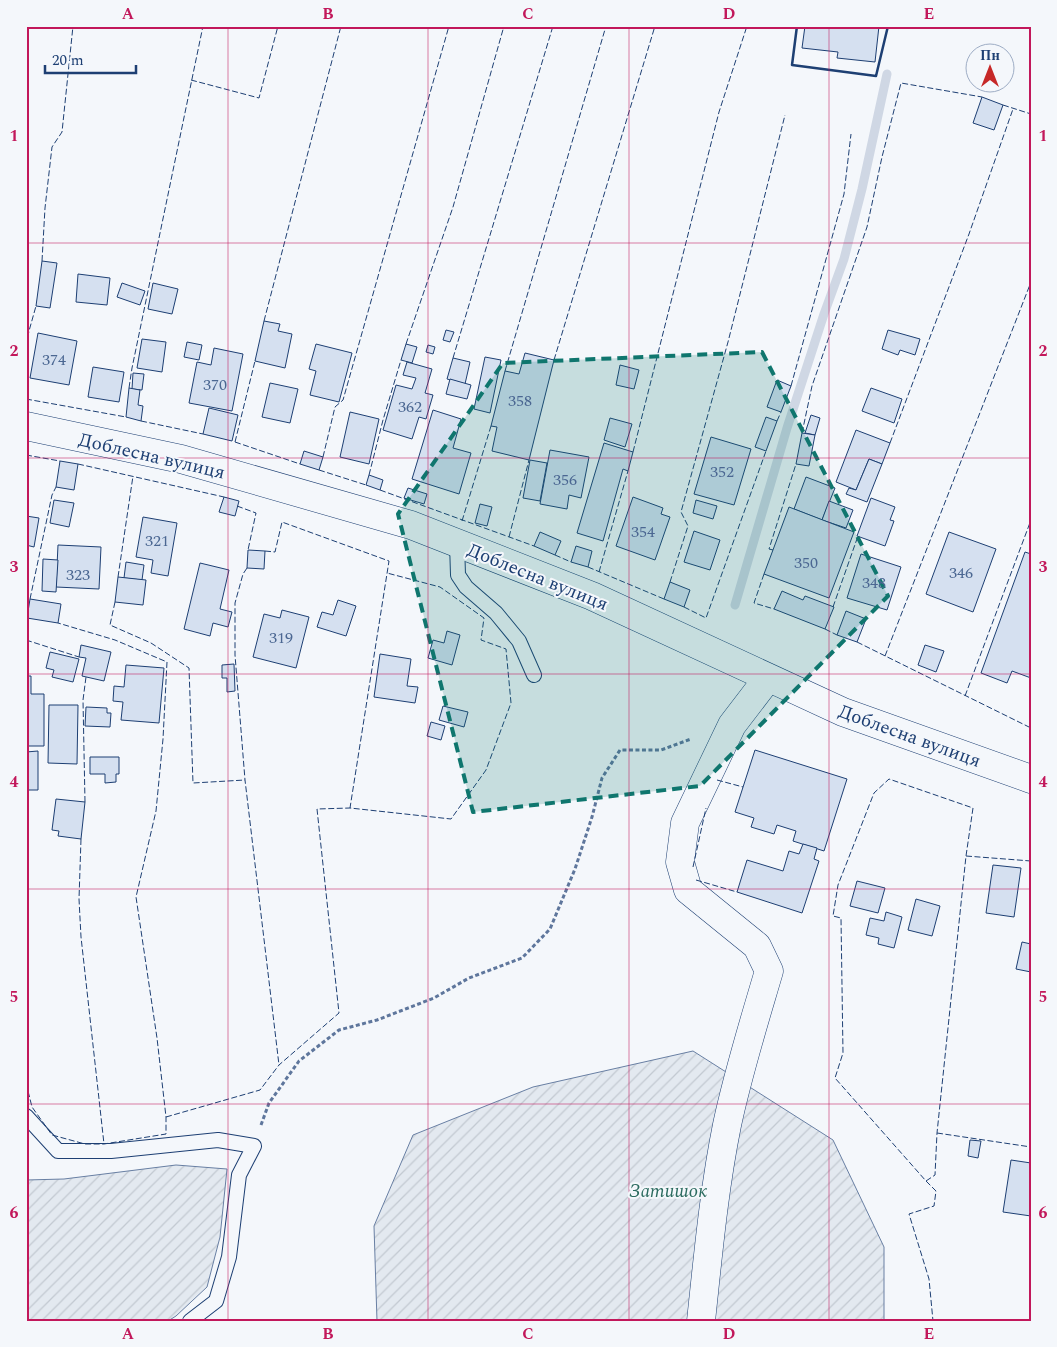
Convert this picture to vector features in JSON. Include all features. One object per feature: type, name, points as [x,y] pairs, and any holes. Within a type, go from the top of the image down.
[{"type":"street","name":"Доблесна вулиця","points":[[26,426],[181,459],[411,525],[592,596],[843,712],[1031,779]]},
{"type":"street","points":[[702,1321],[712,1223],[727,1126],[746,1046],[769,971],[756,946],[688,890],[680,862],[685,823],[732,726],[768,678]]},
{"type":"lane","points":[[457,543],[458,575],[466,587],[496,613],[519,641],[534,675]]},
{"type":"lane","points":[[26,1116],[58,1151],[111,1151],[218,1140],[254,1146],[239,1175],[229,1257],[216,1301],[190,1321]]},
{"type":"path","points":[[254,1146],[269,1102],[299,1061],[339,1030],[377,1020],[434,998],[469,978],[522,958],[550,929],[575,869],[592,817],[602,778],[620,750],[661,750],[732,726]]},
{"type":"highlighted area","points":[[762,352],[888,596],[700,786],[473,812],[398,514],[503,363]]},
{"type":"green space","name":"Затишок","points":[[693,1051],[833,1140],[884,1247],[884,1321],[377,1321],[374,1226],[413,1135],[533,1087]]},
{"type":"green space","points":[[176,1165],[227,1169],[220,1237],[207,1287],[168,1321],[26,1321],[26,1180],[64,1179]]},
{"type":"building","points":[[805,26],[879,26],[875,62],[837,58],[838,52],[802,48]]},
{"type":"building","points":[[982,97],[1003,105],[994,130],[973,123]]},
{"type":"building","points":[[42,261],[57,263],[50,308],[36,306]]},
{"type":"building","points":[[78,274],[110,278],[107,305],[76,302]]},
{"type":"building","points":[[122,283],[145,291],[140,305],[117,297]]},
{"type":"building","points":[[153,283],[178,289],[172,314],[148,309]]},
{"type":"building","points":[[264,321],[280,324],[278,331],[292,334],[285,368],[255,361]]},
{"type":"building","points":[[446,330],[454,332],[450,342],[443,340]]},
{"type":"building","points":[[888,330],[920,339],[915,355],[900,350],[898,355],[882,349]]},
{"type":"building","points":[[38,333],[77,341],[69,385],[30,378]]},
{"type":"building","points":[[142,339],[166,342],[162,372],[137,368]]},
{"type":"building","points":[[187,342],[202,345],[199,360],[184,357]]},
{"type":"building","points":[[316,344],[352,353],[339,402],[310,395],[316,371],[309,369]]},
{"type":"building","points":[[406,344],[417,347],[412,363],[401,360]]},
{"type":"building","points":[[428,345],[435,347],[433,354],[426,352]]},
{"type":"building","points":[[214,348],[243,354],[232,411],[189,403],[197,362],[211,365]]},
{"type":"building","points":[[525,353],[554,360],[529,460],[492,451],[497,427],[491,426],[505,371],[519,374]]},
{"type":"building","points":[[485,357],[501,360],[490,413],[474,409]]},
{"type":"building","points":[[453,358],[470,362],[465,384],[447,379]]},
{"type":"building","points":[[407,362],[432,369],[425,393],[433,395],[426,419],[419,417],[412,439],[383,430],[396,385],[412,389],[416,378],[403,375]]},
{"type":"building","points":[[620,365],[639,370],[634,389],[616,385]]},
{"type":"building","points":[[93,367],[124,372],[119,402],[88,397]]},
{"type":"building","points":[[133,373],[144,374],[142,390],[132,389]]},
{"type":"building","points":[[450,379],[471,385],[467,399],[446,394]]},
{"type":"building","points":[[777,380],[791,386],[781,412],[767,407]]},
{"type":"building","points":[[270,383],[298,389],[290,423],[262,417]]},
{"type":"building","points":[[129,388],[140,390],[138,405],[143,406],[141,421],[126,417]]},
{"type":"building","points":[[871,388],[902,399],[894,423],[862,411]]},
{"type":"building","points":[[209,408],[238,415],[232,441],[203,434]]},
{"type":"building","points":[[433,410],[461,419],[453,448],[471,453],[459,494],[412,479]]},
{"type":"building","points":[[350,412],[379,419],[369,464],[340,457]]},
{"type":"building","points":[[811,415],[820,418],[815,435],[805,433]]},
{"type":"building","points":[[766,417],[777,421],[766,451],[755,447]]},
{"type":"building","points":[[610,418],[632,424],[625,447],[604,440]]},
{"type":"building","points":[[856,430],[890,443],[882,464],[869,459],[856,490],[836,482]]},
{"type":"building","points":[[802,433],[815,435],[809,466],[796,464]]},
{"type":"building","points":[[711,437],[751,449],[734,505],[694,494]]},
{"type":"building","points":[[604,443],[633,452],[628,471],[623,469],[603,541],[577,533]]},
{"type":"building","points":[[550,450],[589,457],[581,498],[569,495],[567,509],[540,504]]},
{"type":"building","points":[[304,451],[323,457],[319,470],[300,464]]},
{"type":"building","points":[[869,459],[882,464],[867,502],[846,494],[849,488],[856,490]]},
{"type":"building","points":[[530,460],[547,463],[540,501],[523,498]]},
{"type":"building","points":[[60,461],[78,464],[74,490],[56,487]]},
{"type":"building","points":[[369,475],[383,480],[380,490],[366,485]]},
{"type":"building","points":[[806,477],[835,488],[822,520],[794,509]]},
{"type":"building","points":[[408,488],[427,494],[424,504],[404,498]]},
{"type":"building","points":[[224,497],[239,501],[235,516],[219,512]]},
{"type":"building","points":[[633,497],[663,508],[661,514],[670,517],[655,560],[616,546]]},
{"type":"building","points":[[871,498],[895,507],[890,520],[894,521],[885,546],[857,536]]},
{"type":"building","points":[[54,500],[74,503],[69,527],[50,523]]},
{"type":"building","points":[[696,500],[717,506],[713,519],[693,513]]},
{"type":"building","points":[[829,501],[853,510],[846,528],[822,520]]},
{"type":"building","points":[[480,504],[492,507],[487,526],[475,523]]},
{"type":"building","points":[[789,507],[854,532],[829,598],[764,574]]},
{"type":"building","points":[[26,516],[39,518],[34,547],[26,545]]},
{"type":"building","points":[[143,517],[177,523],[168,576],[151,573],[153,560],[136,557]]},
{"type":"building","points":[[694,531],[720,540],[710,570],[684,562]]},
{"type":"building","points":[[540,532],[561,541],[555,555],[534,546]]},
{"type":"building","points":[[949,532],[996,549],[973,612],[926,594]]},
{"type":"building","points":[[58,545],[101,547],[99,589],[56,587]]},
{"type":"building","points":[[576,546],[592,551],[588,567],[571,562]]},
{"type":"building","points":[[248,550],[265,551],[264,569],[247,568]]},
{"type":"building","points":[[1025,552],[1031,554],[1031,678],[1012,671],[1007,683],[981,673]]},
{"type":"building","points":[[861,554],[901,567],[887,610],[847,598]]},
{"type":"building","points":[[43,559],[58,560],[56,592],[42,591]]},
{"type":"building","points":[[126,562],[144,565],[142,580],[124,578]]},
{"type":"building","points":[[200,563],[229,570],[220,609],[232,612],[228,627],[213,623],[210,636],[184,629]]},
{"type":"building","points":[[118,577],[146,580],[143,605],[115,602]]},
{"type":"building","points":[[670,582],[690,590],[684,607],[664,599]]},
{"type":"building","points":[[782,591],[803,600],[805,596],[834,607],[825,629],[774,609]]},
{"type":"building","points":[[30,599],[61,604],[58,623],[27,618]]},
{"type":"building","points":[[338,600],[356,606],[346,636],[317,627],[322,612],[333,615]]},
{"type":"building","points":[[282,610],[309,617],[296,668],[253,657],[264,614],[280,618]]},
{"type":"building","points":[[846,611],[866,619],[857,642],[837,635]]},
{"type":"building","points":[[447,631],[460,635],[452,665],[428,658],[433,640],[444,643]]},
{"type":"building","points":[[81,645],[111,652],[104,681],[82,676],[86,658],[79,657]]},
{"type":"building","points":[[925,645],[944,651],[936,672],[918,665]]},
{"type":"building","points":[[50,652],[79,659],[73,682],[52,677],[54,670],[46,668]]},
{"type":"building","points":[[380,654],[411,659],[407,686],[418,687],[415,703],[374,697]]},
{"type":"building","points":[[234,664],[235,691],[227,692],[227,678],[222,678],[222,665]]},
{"type":"building","points":[[126,665],[164,668],[159,723],[121,720],[123,702],[113,701],[114,686],[124,687]]},
{"type":"building","points":[[26,676],[31,676],[31,694],[44,694],[44,746],[26,746]]},
{"type":"building","points":[[49,705],[78,705],[77,764],[48,763]]},
{"type":"building","points":[[443,706],[468,712],[464,727],[439,720]]},
{"type":"building","points":[[86,707],[107,708],[107,713],[111,713],[110,727],[85,726]]},
{"type":"building","points":[[431,722],[445,726],[441,740],[427,736]]},
{"type":"building","points":[[755,750],[847,779],[824,851],[793,841],[796,831],[777,825],[774,834],[751,827],[754,818],[735,812]]},
{"type":"building","points":[[38,751],[38,790],[26,790],[26,752]]},
{"type":"building","points":[[90,757],[119,757],[119,774],[116,774],[116,782],[105,783],[105,774],[90,774]]},
{"type":"building","points":[[56,799],[85,802],[81,839],[58,836],[59,831],[52,830]]},
{"type":"building","points":[[803,844],[817,848],[814,859],[819,861],[802,913],[737,892],[747,860],[783,871],[789,851],[799,854]]},
{"type":"building","points":[[993,865],[1021,868],[1014,917],[986,913]]},
{"type":"building","points":[[857,881],[885,888],[878,913],[850,906]]},
{"type":"building","points":[[916,899],[940,906],[932,936],[908,930]]},
{"type":"building","points":[[886,912],[902,917],[894,948],[878,944],[879,938],[866,935],[870,918],[884,921]]},
{"type":"building","points":[[1022,942],[1031,944],[1031,972],[1016,969]]},
{"type":"building","points":[[970,1140],[981,1141],[978,1158],[968,1156]]},
{"type":"building","points":[[1011,1160],[1031,1163],[1031,1216],[1003,1212]]},
{"type":"waterway","points":[[735,605],[787,428],[844,259],[862,189],[887,74]]},
{"type":"fence","points":[[42,261],[45,208],[52,147],[62,132],[73,26]]},
{"type":"fence","points":[[129,388],[203,26]]},
{"type":"fence","points":[[191,80],[259,98],[278,26]]},
{"type":"fence","points":[[264,321],[341,26]]},
{"type":"fence","points":[[323,457],[335,407],[343,400],[449,26]]},
{"type":"fence","points":[[406,344],[453,207],[504,26]]},
{"type":"fence","points":[[453,358],[553,26]]},
{"type":"fence","points":[[505,371],[606,26]]},
{"type":"fence","points":[[554,360],[655,26]]},
{"type":"fence","points":[[633,452],[719,112],[747,26]]},
{"type":"fence","points":[[802,433],[812,386],[867,227],[901,83],[982,97]]},
{"type":"fence","points":[[1003,105],[1031,114]]},
{"type":"fence","points":[[890,443],[969,234],[1013,109]]},
{"type":"fence","points":[[670,582],[688,526],[681,512],[728,342],[785,115]]},
{"type":"fence","points":[[791,386],[844,194],[851,134]]},
{"type":"fence","points":[[885,656],[1031,282]]},
{"type":"fence","points":[[26,346],[36,306]]},
{"type":"fence","points":[[369,475],[401,360]]},
{"type":"fence","points":[[235,442],[255,361]]},
{"type":"fence","points":[[26,399],[126,417]]},
{"type":"fence","points":[[777,421],[781,412]]},
{"type":"fence","points":[[141,421],[203,434]]},
{"type":"fence","points":[[462,521],[491,426]]},
{"type":"fence","points":[[235,442],[300,464]]},
{"type":"fence","points":[[684,607],[706,618],[766,451]]},
{"type":"fence","points":[[26,455],[60,461]]},
{"type":"fence","points":[[509,537],[529,460]]},
{"type":"fence","points":[[78,464],[224,497]]},
{"type":"fence","points":[[773,550],[769,549],[796,464]]},
{"type":"fence","points":[[319,470],[366,485]]},
{"type":"fence","points":[[599,572],[628,471]]},
{"type":"fence","points":[[118,577],[133,476]]},
{"type":"fence","points":[[30,599],[52,495],[56,487]]},
{"type":"fence","points":[[380,490],[534,546]]},
{"type":"fence","points":[[237,506],[256,513],[248,550]]},
{"type":"fence","points":[[965,696],[1031,520]]},
{"type":"fence","points":[[265,551],[275,552],[282,522],[389,561],[350,808]]},
{"type":"fence","points":[[833,607],[858,536]]},
{"type":"fence","points":[[555,555],[571,562]]},
{"type":"fence","points":[[588,567],[664,599]]},
{"type":"fence","points":[[247,568],[243,574],[235,603],[235,655],[245,780],[279,1065]]},
{"type":"fence","points":[[166,1117],[260,1090],[279,1065],[339,1013],[317,809],[350,808],[451,819],[486,770],[511,703],[506,649],[481,640],[484,618],[440,587],[387,573]]},
{"type":"fence","points":[[764,574],[754,603],[774,609]]},
{"type":"fence","points":[[115,602],[110,625],[151,643],[189,668],[193,783],[245,780]]},
{"type":"fence","points":[[26,1083],[32,1107],[52,1135],[85,1144],[104,1144],[166,1134],[166,1117],[157,1038],[136,897],[156,811],[163,739],[167,662],[115,640],[58,623]]},
{"type":"fence","points":[[825,629],[837,635]]},
{"type":"fence","points":[[26,640],[79,657]]},
{"type":"fence","points":[[857,642],[1031,728]]},
{"type":"fence","points":[[85,802],[83,700],[86,677]]},
{"type":"fence","points":[[926,1181],[935,1175],[937,1133],[966,856],[973,808],[889,779],[874,793],[838,885],[833,916],[841,918],[843,1053],[835,1078],[926,1181],[936,1191],[934,1206],[909,1214],[929,1279],[933,1321]]},
{"type":"fence","points":[[717,780],[743,787]]},
{"type":"fence","points":[[693,867],[706,808]]},
{"type":"fence","points":[[81,839],[79,899],[81,937],[104,1144]]},
{"type":"fence","points":[[966,856],[1031,861]]},
{"type":"fence","points":[[696,880],[737,892]]},
{"type":"fence","points":[[937,1133],[1031,1147]]},
{"type":"wall","points":[[797,26],[792,65],[876,76],[888,26]]}]
